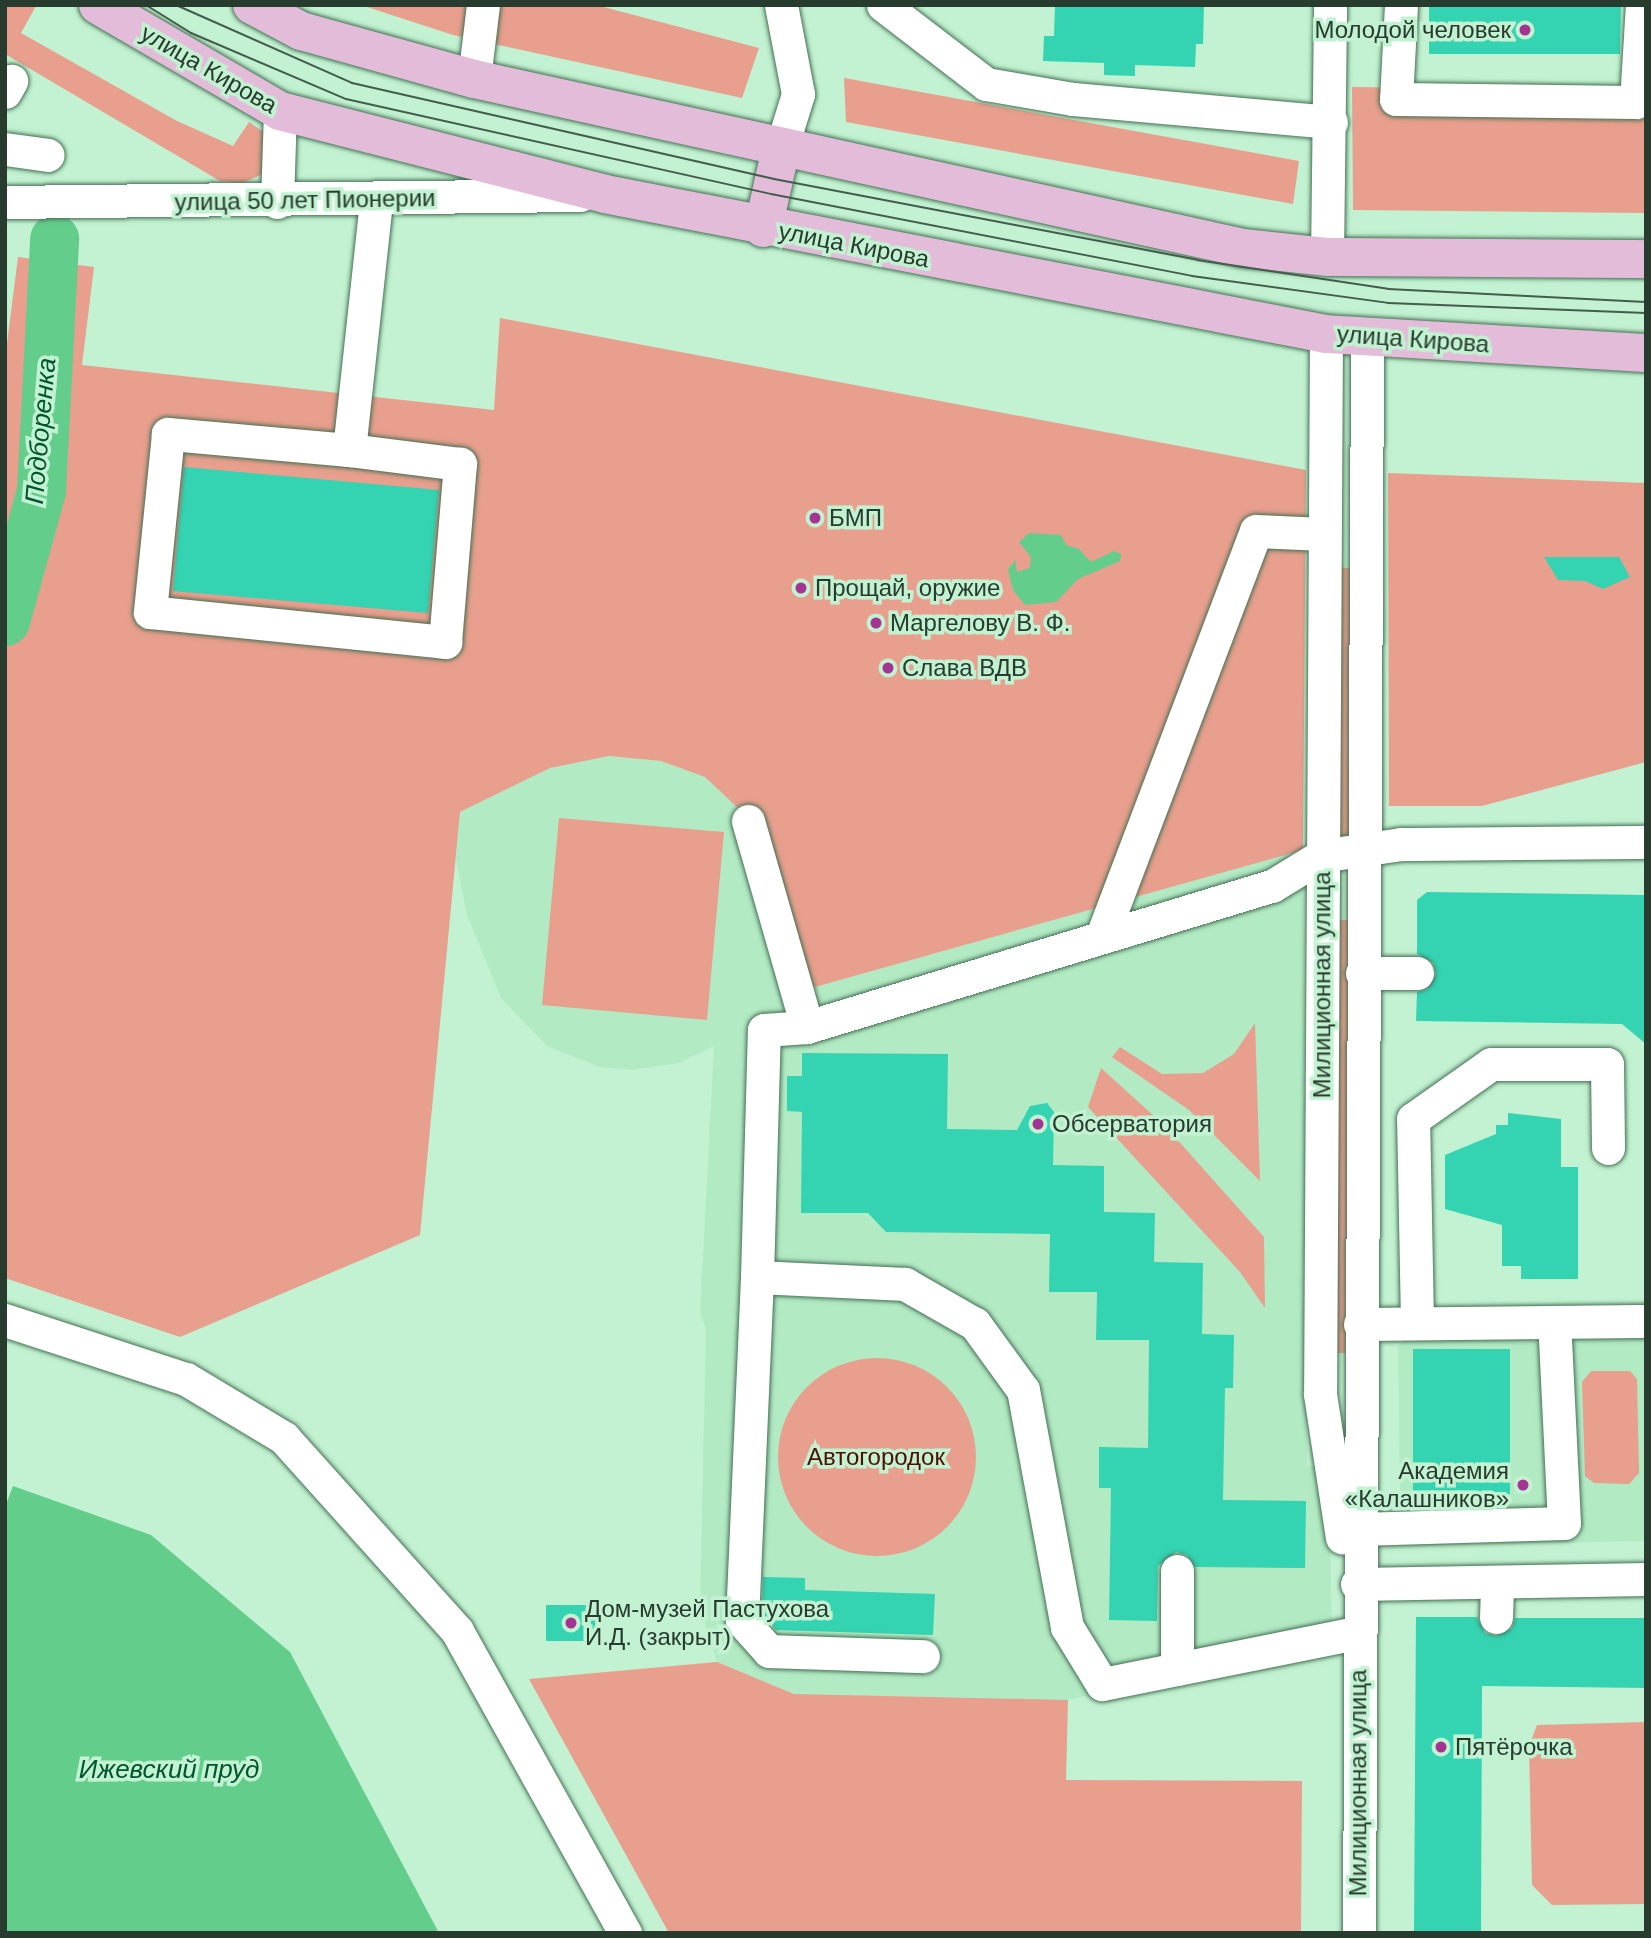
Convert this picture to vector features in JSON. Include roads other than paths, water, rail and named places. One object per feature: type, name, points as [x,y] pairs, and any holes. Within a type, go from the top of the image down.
[{"type":"main road","name":"улица Кирова","points":[[97,5],[280,111],[604,194],[763,228],[1326,334],[1646,353]]},
{"type":"main road","points":[[252,5],[300,32],[474,79],[781,149],[1243,248],[1327,257],[1646,259]]},
{"type":"main road","points":[[763,228],[781,149]]},
{"type":"street","points":[[474,79],[483,5]]},
{"type":"street","points":[[781,5],[798,94],[781,149]]},
{"type":"street","points":[[883,5],[986,84],[1073,99],[1331,122]]},
{"type":"street","points":[[1327,257],[1331,122],[1330,5]]},
{"type":"street","points":[[1401,5],[1396,99],[1636,102],[1642,5]]},
{"type":"street","points":[[277,202],[280,111]]},
{"type":"street","points":[[5,149],[48,155]]},
{"type":"street","name":"улица 50 лет Пионерии","points":[[5,202],[277,202],[604,194]]},
{"type":"street","points":[[349,450],[376,200]]},
{"type":"street","name":"Милиционная улица","points":[[1326,334],[1320,1394],[1356,1633]]},
{"type":"street","name":"Милиционная улица","points":[[1359,1933],[1356,1633],[1362,973],[1367,878],[1361,848],[1367,336]]},
{"type":"street","points":[[168,434],[349,450],[460,464],[445,642],[150,612],[168,434]]},
{"type":"street","points":[[1102,936],[1256,531],[1324,534]]},
{"type":"street","points":[[748,821],[807,1027]]},
{"type":"street","points":[[923,1656],[769,1651],[742,1621],[757,1277],[764,1030],[807,1027],[1272,886],[1321,856],[1361,848],[1646,842]]},
{"type":"street","points":[[1362,973],[1417,973]]},
{"type":"street","points":[[1417,1322],[1413,1119],[1491,1064],[1607,1064],[1608,1148]]},
{"type":"street","points":[[757,1277],[905,1284],[975,1324],[1023,1390],[1067,1627],[1102,1684],[1356,1633]]},
{"type":"street","points":[[5,1320],[186,1379],[284,1438],[457,1631],[625,1933]]},
{"type":"street","points":[[1360,1324],[1646,1321]]},
{"type":"street","points":[[1358,1529],[1564,1523],[1554,1322]]},
{"type":"street","points":[[1177,1571],[1177,1670]]},
{"type":"street","points":[[1357,1584],[1646,1579]]},
{"type":"street","points":[[1496,1618],[1497,1581]]},
{"type":"water","points":[[1029,533],[1061,535],[1066,545],[1079,549],[1091,562],[1114,551],[1121,554],[1120,561],[1078,579],[1056,602],[1025,605],[1013,590],[1008,569],[1015,560],[1017,572],[1030,568],[1031,557],[1019,542]]},
{"type":"water","name":"Ижевский пруд","points":[[13,1486],[151,1535],[290,1652],[439,1933],[5,1933],[5,1507]]},
{"type":"waterway","name":"Подборенка","points":[[5,621],[41,490],[54,238]]},
{"type":"tram line","points":[[146,5],[191,33],[346,99],[771,194],[1192,276],[1388,303],[1646,313]]},
{"type":"tram line","points":[[176,5],[352,83],[774,179],[1197,260],[1388,289],[1646,302]]},
{"type":"place","name":"Молодой человек","points":[[1525,30]]},
{"type":"place","name":"БМП","points":[[815,518]]},
{"type":"place","name":"Прощай, оружие","points":[[801,588]]},
{"type":"place","name":"Маргелову В. Ф.","points":[[876,623]]},
{"type":"place","name":"Слава ВДВ","points":[[888,668]]},
{"type":"place","name":"Обсерватория","points":[[1038,1124]]},
{"type":"place","name":"Академия «Калашников»","points":[[1523,1485]]},
{"type":"place","name":"Дом-музей Пастухова И.Д. (закрыт)","points":[[571,1623]]},
{"type":"place","name":"Пятёрочка","points":[[1441,1747]]},
{"type":"park label","name":"Автогородок","points":[[876,1457]]}]
